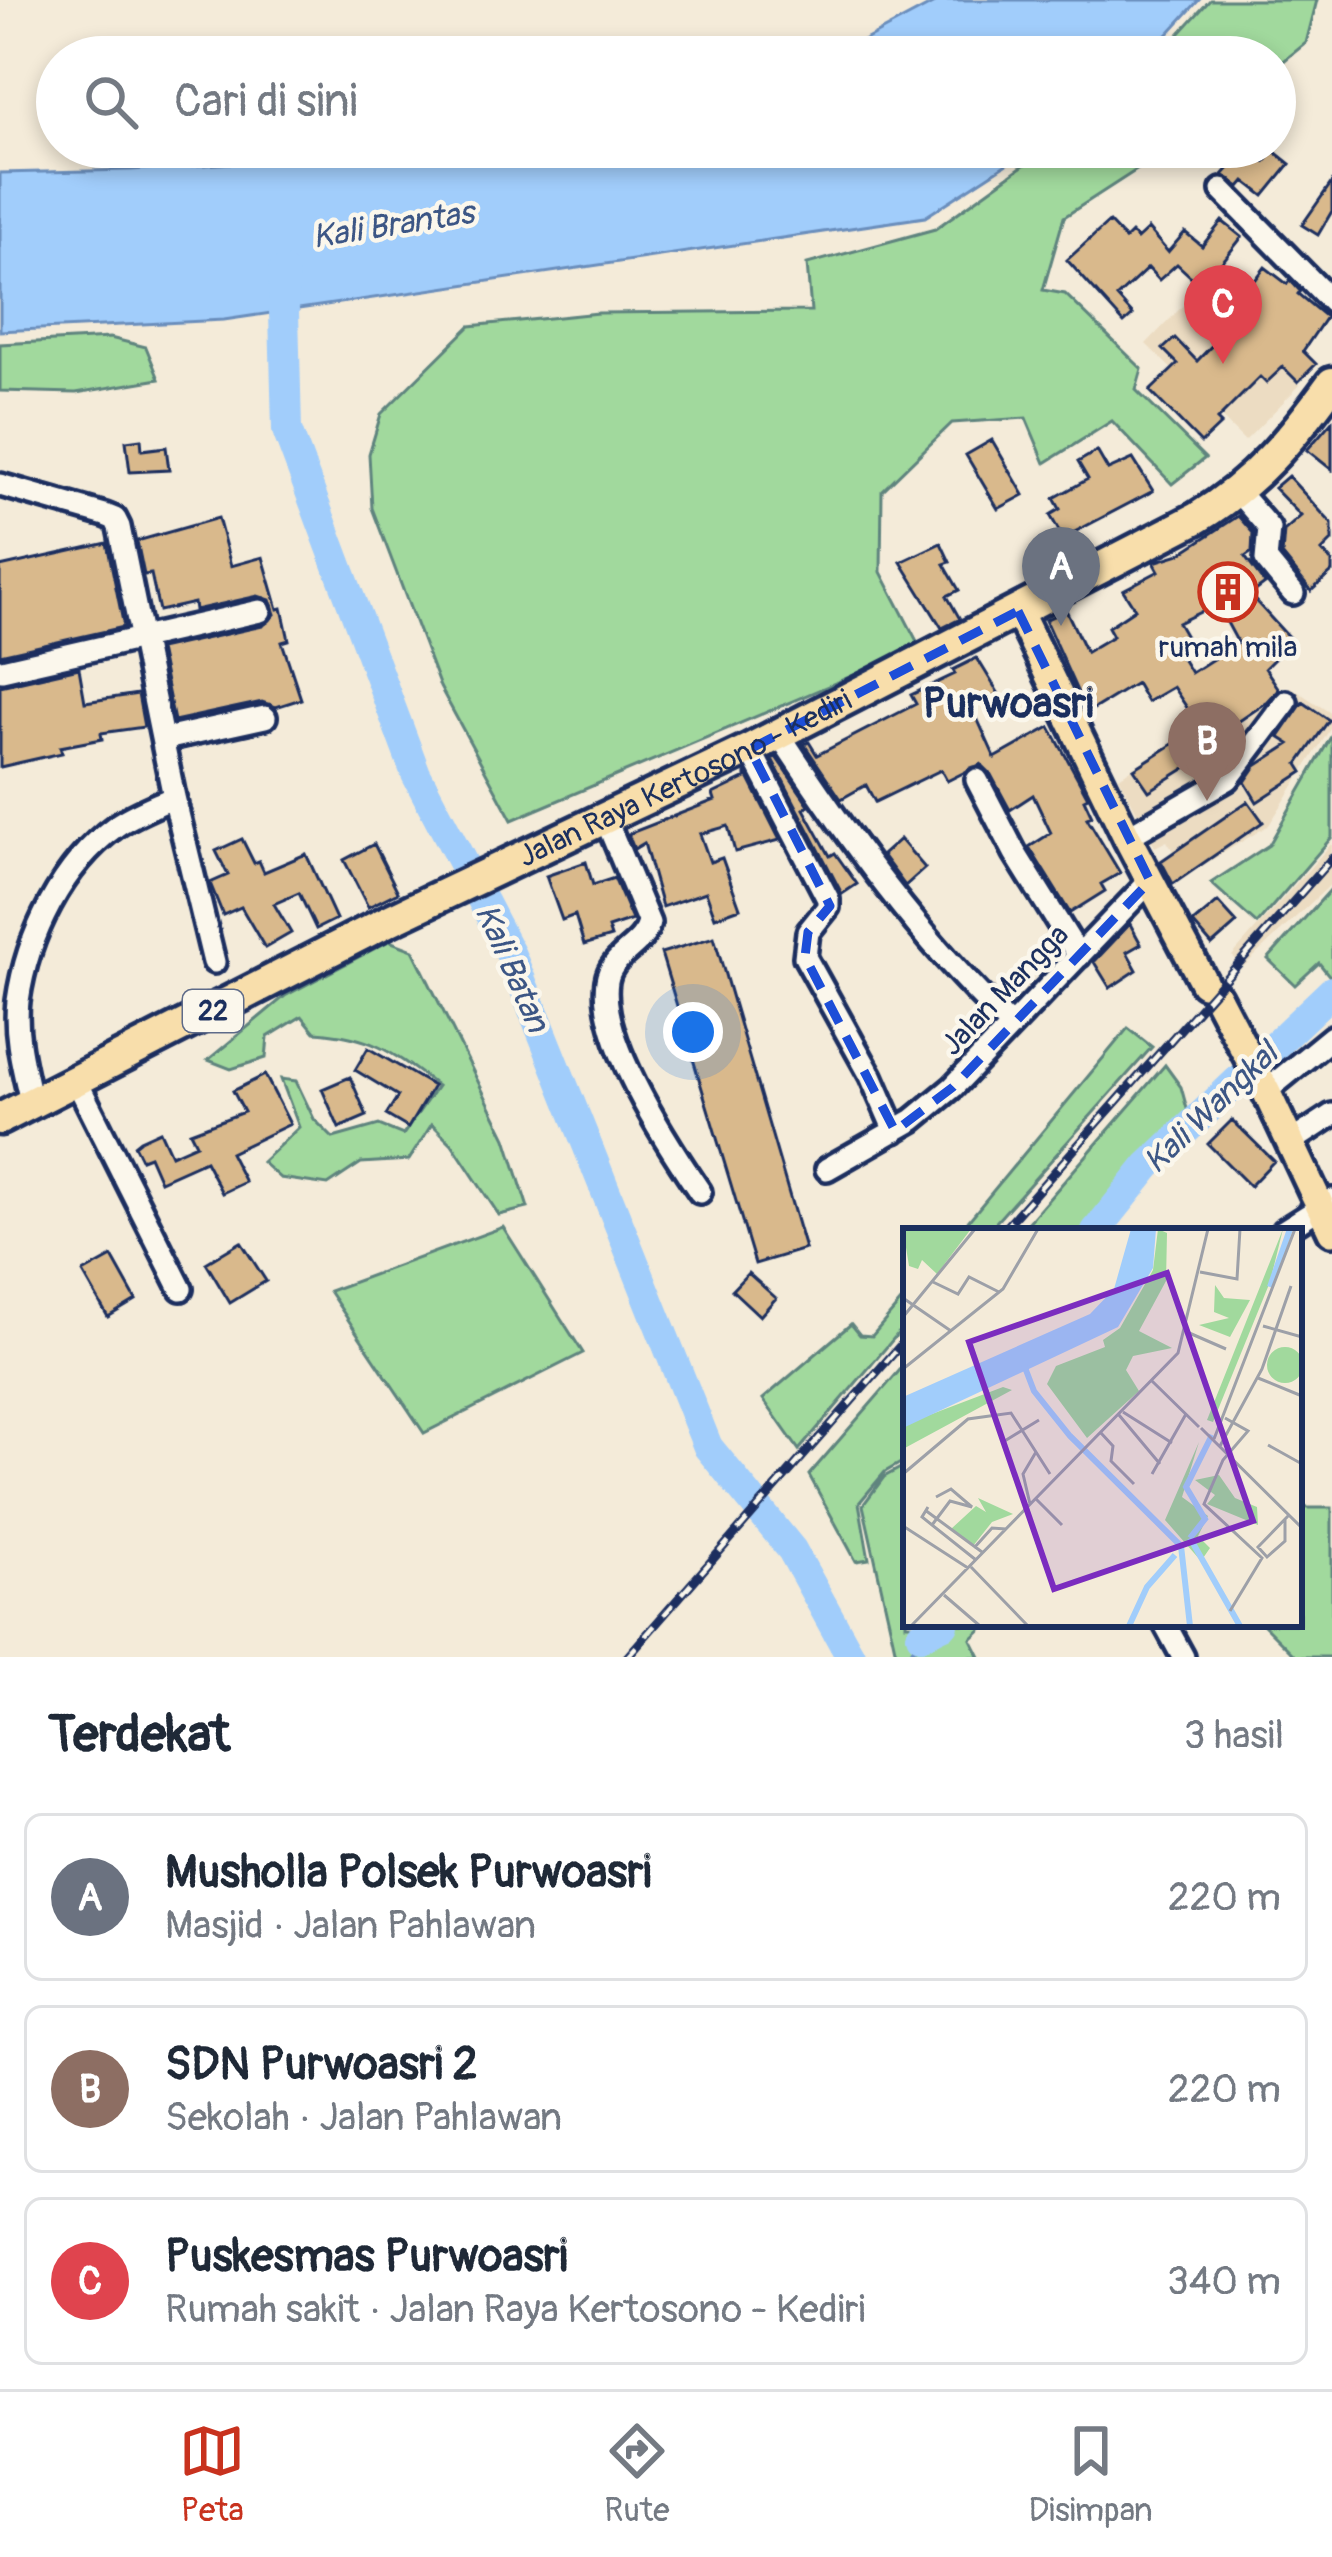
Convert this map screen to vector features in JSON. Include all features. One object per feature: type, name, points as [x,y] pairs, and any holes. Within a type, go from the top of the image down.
[{"type":"highway","name":"Jalan Raya Kertosono - Kediri","points":[[0,1119],[427,904],[750,749],[1197,518],[1237,491],[1284,447],[1330,390]]},
{"type":"main road","points":[[1018,611],[1127,838],[1328,1213]]},
{"type":"street","points":[[1222,190],[1332,302]]},
{"type":"street","points":[[0,485],[115,520],[214,962]]},
{"type":"street","points":[[1237,491],[1269,528],[1266,560],[1293,593]]},
{"type":"street","points":[[2,670],[260,611]]},
{"type":"street","points":[[1127,838],[1228,778],[1286,702]]},
{"type":"street","points":[[165,739],[265,717]]},
{"type":"street","points":[[779,734],[917,928],[1011,1026]]},
{"type":"street","points":[[750,749],[828,898],[826,911],[808,932],[806,957],[896,1130]]},
{"type":"street","points":[[977,780],[1015,853],[1079,956]]},
{"type":"street","points":[[32,1102],[20,1055],[18,1004],[51,905],[74,866],[101,838],[174,796]]},
{"type":"street","points":[[606,820],[649,923],[642,939],[620,957],[608,975],[608,1006],[632,1082],[700,1192]]},
{"type":"street","name":"Jalan Mangga","points":[[827,1169],[896,1130],[953,1087],[1150,881]]},
{"type":"street","points":[[1263,1085],[1332,1036]]},
{"type":"street","points":[[77,1082],[181,1289]]},
{"type":"street","points":[[1292,1142],[1332,1114]]},
{"type":"street","points":[[1290,1228],[1328,1213]]},
{"type":"street","points":[[1167,1627],[1183,1657]]},
{"type":"highlighted area","points":[[1018,611],[1150,881],[953,1087],[895,1131],[805,957],[808,932],[830,906],[750,749]]},
{"type":"shaded area","points":[[1200,288],[1300,385],[1245,441],[1146,344]]},
{"type":"shaded area","points":[[1291,687],[1332,714],[1332,726],[1269,825],[1187,875],[1167,841],[1155,847],[1119,777],[1182,736],[1194,755]]},
{"type":"shaded area","points":[[1332,843],[1332,883],[1244,966],[1232,956]]},
{"type":"green space","points":[[1210,0],[1317,0],[1306,43],[1296,51],[1296,36],[1177,36]]},
{"type":"green space","points":[[1020,168],[1140,168],[1064,217],[1043,290],[1065,294],[1142,369],[1136,390],[1205,458],[1172,484],[1112,421],[1045,463],[1026,418],[952,423],[882,491],[881,572],[920,647],[512,820],[440,687],[372,508],[369,454],[381,414],[470,326],[598,313],[811,311],[807,264],[935,229]]},
{"type":"green space","points":[[110,338],[146,347],[159,379],[76,393],[0,391],[0,344]]},
{"type":"green space","points":[[1332,735],[1332,837],[1257,924],[1211,883],[1269,845]]},
{"type":"green space","points":[[1332,888],[1332,979],[1319,963],[1295,985],[1268,959]]},
{"type":"green space","points":[[389,941],[413,950],[506,1138],[528,1208],[499,1215],[452,1144],[432,1124],[409,1160],[361,1163],[328,1185],[280,1178],[262,1162],[299,1127],[281,1079],[296,1081],[314,1119],[333,1138],[379,1125],[403,1135],[437,1086],[381,1048],[352,1037],[315,1032],[302,1016],[268,1037],[266,1058],[231,1069],[208,1060],[285,996]]},
{"type":"green space","points":[[1128,1028],[1152,1047],[991,1228],[962,1228]]},
{"type":"green space","points":[[1165,1065],[1181,1087],[1189,1116],[1086,1228],[1024,1228]]},
{"type":"green space","points":[[503,1227],[583,1353],[424,1433],[329,1291]]},
{"type":"green space","points":[[903,1300],[903,1328],[799,1450],[763,1399],[851,1324],[860,1335],[872,1336]]},
{"type":"green space","points":[[903,1366],[903,1462],[885,1472],[859,1503],[869,1559],[856,1561],[809,1475]]},
{"type":"green space","points":[[903,1467],[903,1627],[984,1627],[971,1639],[980,1657],[897,1657],[863,1505],[884,1477]]},
{"type":"green space","points":[[1302,1504],[1332,1508],[1332,1657],[1296,1657],[1266,1627],[1302,1627]]},
{"type":"water","points":[[940,0],[1199,0],[1166,36],[872,36]]},
{"type":"water","name":"Kali Brantas","points":[[1001,168],[925,217],[224,320],[0,331],[0,173]]},
{"type":"building","points":[[1229,168],[1287,168],[1264,196],[1245,181],[1240,187],[1223,175]]},
{"type":"building","points":[[1332,182],[1332,211],[1318,235],[1302,225]]},
{"type":"building","points":[[1222,221],[1242,237],[1219,266],[1247,291],[1265,267],[1287,284],[1290,280],[1298,294],[1326,317],[1303,351],[1316,364],[1298,382],[1283,367],[1266,383],[1260,377],[1201,443],[1150,391],[1178,364],[1163,349],[1175,338],[1197,361],[1219,338],[1198,318],[1215,299],[1177,264],[1159,280],[1148,268],[1117,297],[1133,315],[1124,323],[1067,260],[1109,222],[1125,239],[1131,233],[1137,239],[1148,229],[1168,252],[1185,232],[1202,246]]},
{"type":"building","points":[[1332,421],[1332,470],[1307,450]]},
{"type":"building","points":[[141,439],[142,450],[166,447],[169,470],[130,472],[126,441]]},
{"type":"building","points":[[992,440],[1024,495],[998,509],[966,455]]},
{"type":"building","points":[[1097,451],[1108,470],[1133,459],[1153,491],[1063,538],[1050,515],[1060,509],[1054,498],[1088,479],[1078,462]]},
{"type":"building","points":[[1288,476],[1332,524],[1332,541],[1322,551],[1332,562],[1332,572],[1311,591],[1282,555],[1284,531],[1301,516],[1274,488]]},
{"type":"building","points":[[1238,516],[1253,533],[1252,552],[1245,557],[1265,584],[1250,595],[1292,641],[1265,668],[1279,689],[1226,730],[1236,744],[1218,767],[1208,754],[1149,791],[1134,769],[1184,737],[1180,731],[1196,721],[1173,687],[1147,702],[1136,683],[1087,713],[1045,620],[1066,610],[1086,652],[1113,636],[1108,627],[1135,609],[1123,590],[1159,571],[1154,562],[1180,554]],"holes":[[[1217,604],[1238,643],[1191,673],[1176,649],[1189,642],[1178,623]]]},
{"type":"building","points":[[218,518],[231,566],[263,557],[278,609],[282,608],[289,640],[282,642],[301,699],[276,707],[262,702],[174,721],[159,649],[263,626],[275,614],[270,600],[258,596],[195,610],[194,603],[159,611],[137,541]]},
{"type":"building","points":[[107,543],[124,627],[0,655],[0,567]]},
{"type":"building","points":[[941,543],[950,562],[944,564],[959,590],[947,596],[960,619],[942,628],[901,562]]},
{"type":"building","points":[[977,658],[999,694],[972,707],[995,758],[1050,727],[1088,797],[1084,799],[1092,816],[1087,818],[1120,873],[1101,884],[1105,891],[1070,913],[1029,847],[1051,833],[1033,795],[1010,810],[981,764],[947,781],[941,770],[875,802],[866,785],[841,799],[804,744],[809,742],[817,755],[916,704],[911,695]]},
{"type":"building","points":[[79,668],[85,702],[138,694],[144,727],[101,733],[102,739],[60,747],[62,753],[0,767],[0,686]]},
{"type":"building","points":[[1303,702],[1329,720],[1298,764],[1303,772],[1257,802],[1245,782],[1256,766],[1290,744],[1279,737]]},
{"type":"building","points":[[776,757],[809,805],[804,809],[830,856],[835,853],[857,884],[842,894],[772,759]]},
{"type":"building","points":[[746,773],[780,840],[735,852],[728,826],[700,834],[710,862],[722,858],[740,908],[715,917],[706,892],[662,907],[644,843],[634,849],[628,834],[715,800],[713,794],[746,778]]},
{"type":"building","points":[[1248,801],[1263,822],[1173,884],[1161,861]]},
{"type":"building","points":[[242,839],[264,872],[306,854],[336,919],[316,929],[299,893],[274,904],[291,933],[265,948],[241,907],[223,915],[210,883],[228,875],[216,851]]},
{"type":"building","points":[[900,839],[925,868],[905,886],[882,855]]},
{"type":"building","points":[[374,844],[398,892],[368,907],[344,860]]},
{"type":"building","points":[[586,862],[593,885],[614,878],[632,920],[608,928],[611,937],[584,945],[575,915],[562,920],[546,876]]},
{"type":"building","points":[[1218,902],[1237,923],[1212,945],[1193,923]]},
{"type":"building","points":[[1130,924],[1141,944],[1127,952],[1137,970],[1110,988],[1094,962]]},
{"type":"building","points":[[714,937],[805,1249],[755,1264],[661,953]]},
{"type":"building","points":[[368,1048],[433,1086],[408,1128],[386,1115],[398,1096],[355,1070]]},
{"type":"building","points":[[265,1075],[290,1124],[230,1153],[245,1182],[222,1193],[205,1161],[160,1181],[149,1156],[141,1159],[134,1145],[140,1140],[160,1131],[171,1155],[196,1144],[190,1132],[244,1112],[233,1091]]},
{"type":"building","points":[[350,1077],[367,1116],[339,1128],[322,1089]]},
{"type":"building","points":[[1232,1120],[1274,1161],[1250,1186],[1208,1144]]},
{"type":"building","points":[[241,1242],[266,1281],[230,1303],[206,1263]]},
{"type":"building","points":[[112,1257],[136,1300],[108,1317],[83,1273]]},
{"type":"building","points":[[748,1273],[776,1298],[760,1316],[732,1290]]},
{"type":"waterway","name":"Kali Batan","points":[[283,272],[287,430],[416,774],[511,955],[708,1447],[792,1550],[851,1657]]},
{"type":"waterway","name":"Kali Wangkal","points":[[1098,1228],[1148,1166],[1332,991]]},
{"type":"waterway","name":"Kali Wangkal","points":[[921,1635],[938,1627]]},
{"type":"waterway","points":[[909,1657],[921,1635]]},
{"type":"railway","points":[[1005,1228],[1332,858]]},
{"type":"railway","points":[[627,1657],[903,1342]]},
{"type":"place","name":"Puskesmas Purwoasri","points":[[1223,364]]},
{"type":"place","name":"rumah mila","points":[[1228,592]]},
{"type":"place","name":"Musholla Polsek Purwoasri","points":[[1061,626]]},
{"type":"place","name":"SDN Purwoasri 2","points":[[1207,801]]},
{"type":"district","name":"Purwoasri","points":[[1008,704]]}]
